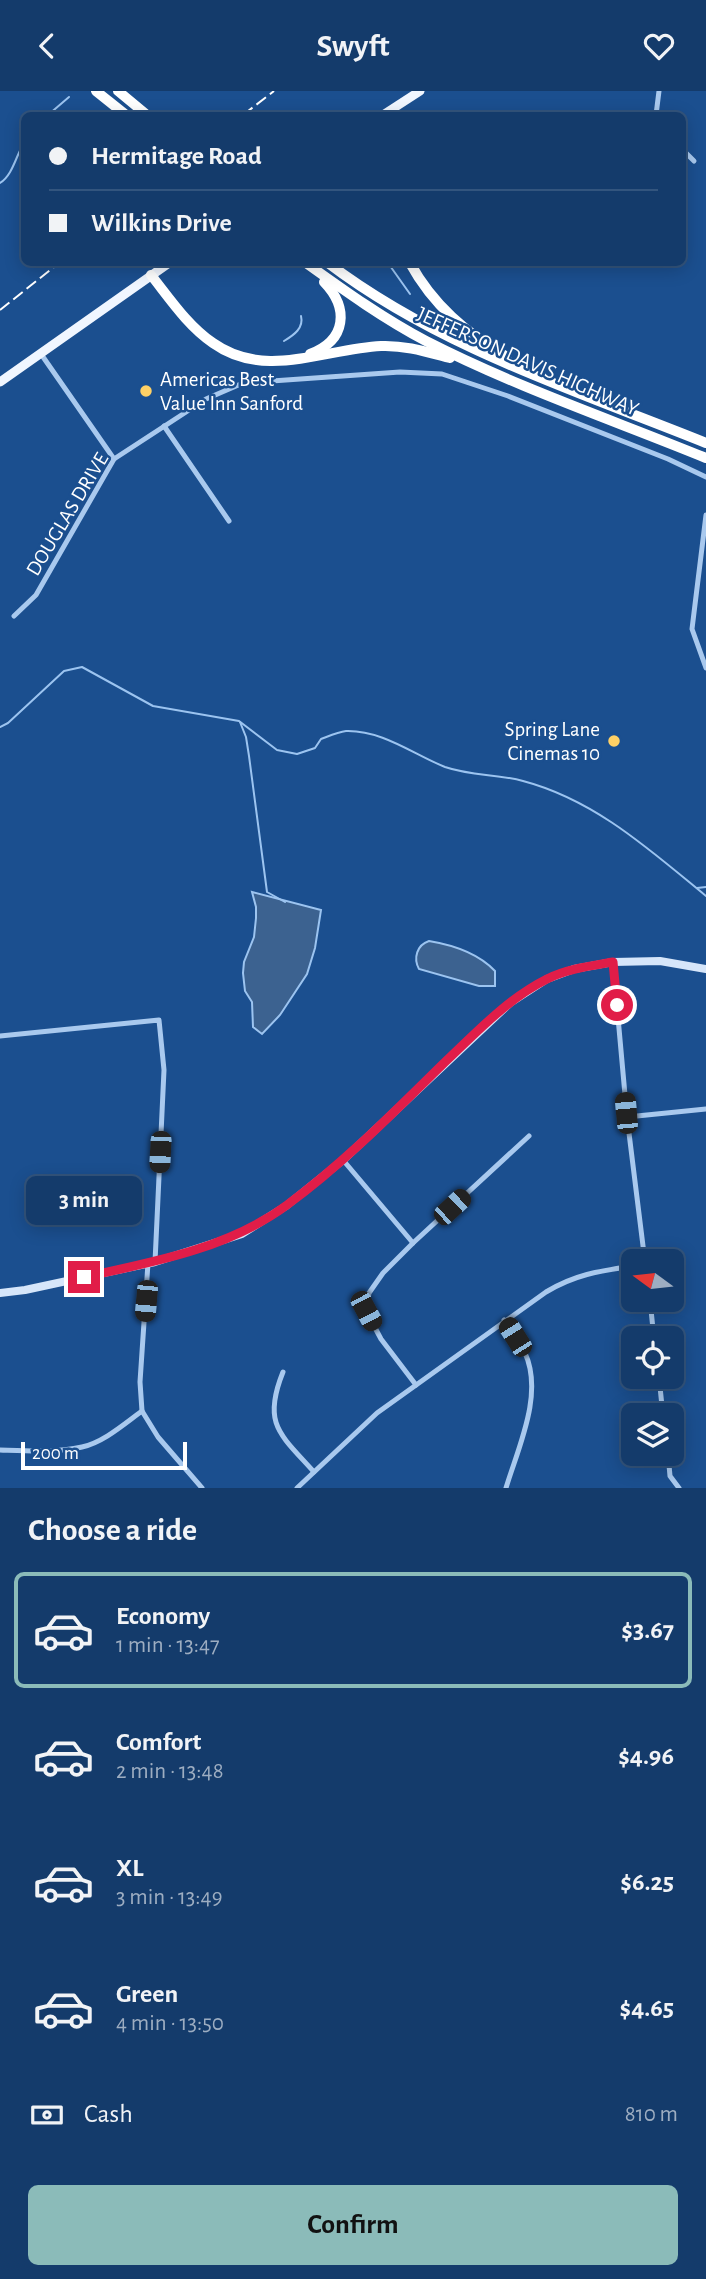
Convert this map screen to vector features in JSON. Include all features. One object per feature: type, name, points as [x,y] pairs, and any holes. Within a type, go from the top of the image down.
[{"type":"highway","points":[[96,91],[122,112]]},
{"type":"highway","points":[[118,91],[144,112]]},
{"type":"highway","points":[[295,359],[315,352],[329,343],[339,333],[341,321],[339,302],[334,292],[304,266]]},
{"type":"highway","name":"JEFFERSON DAVIS HIGHWAY","points":[[310,266],[399,325],[467,360],[701,456]]},
{"type":"highway","name":"JEFFERSON DAVIS HIGHWAY","points":[[332,266],[367,291],[422,324],[526,371],[706,443]]},
{"type":"highway","points":[[412,266],[428,292],[447,314],[468,332],[515,361],[526,371]]},
{"type":"highway","points":[[151,275],[191,324],[220,348],[254,360],[271,362],[382,346],[410,348],[467,360]]},
{"type":"highway","points":[[668,428],[706,437]]},
{"type":"highway","points":[[701,456],[706,463]]},
{"type":"main road","points":[[388,112],[420,91]]},
{"type":"main road","points":[[0,382],[164,266]]},
{"type":"street","points":[[656,112],[659,91]]},
{"type":"street","points":[[686,153],[694,161]]},
{"type":"street","points":[[41,354],[114,459]]},
{"type":"street","name":"DOUGLAS DRIVE","points":[[14,616],[36,595],[114,459],[206,399],[243,383],[423,372],[455,377],[668,459],[706,477]]},
{"type":"street","points":[[164,426],[229,520]]},
{"type":"street","points":[[706,515],[692,629],[706,668]]},
{"type":"street","points":[[0,1293],[151,1263],[242,1234],[286,1206],[343,1160],[510,1003],[547,979],[574,969],[613,962],[660,961],[706,969]]},
{"type":"street","points":[[613,962],[627,1117],[643,1249]]},
{"type":"street","points":[[0,1036],[159,1020],[164,1070],[140,1382],[142,1411],[158,1437],[202,1488]]},
{"type":"street","points":[[627,1117],[706,1109]]},
{"type":"street","points":[[416,1384],[381,1339],[366,1311],[369,1293],[383,1273],[413,1243],[529,1136]]},
{"type":"street","points":[[343,1160],[413,1243]]},
{"type":"street","points":[[297,1488],[377,1413],[504,1320],[566,1279],[621,1268]]},
{"type":"street","points":[[504,1320],[526,1354],[531,1381],[530,1407],[506,1488]]},
{"type":"street","points":[[283,1372],[277,1387],[273,1413],[278,1431],[314,1472]]},
{"type":"street","points":[[0,1450],[84,1447],[109,1434],[142,1411]]},
{"type":"street","points":[[669,1466],[670,1476],[679,1488]]},
{"type":"water","points":[[252,892],[321,910],[315,948],[307,974],[280,1015],[262,1034],[253,1027],[252,1002],[245,991],[243,973],[244,962],[254,937],[256,907]]},
{"type":"water","points":[[429,941],[456,948],[481,959],[495,971],[495,986],[479,986],[419,969],[417,952]]},
{"type":"waterway","points":[[52,112],[69,97]]},
{"type":"waterway","points":[[0,183],[11,170],[21,149]]},
{"type":"waterway","points":[[390,266],[410,294]]},
{"type":"waterway","points":[[284,341],[300,328],[301,316]]},
{"type":"waterway","points":[[0,727],[8,723],[64,671],[82,667],[153,706],[239,721],[277,750],[297,754],[315,748],[321,739],[346,731],[372,734],[445,767],[523,781],[574,801],[620,828],[706,896]]},
{"type":"waterway","points":[[240,722],[246,737],[267,892],[285,902]]},
{"type":"waterway","points":[[697,888],[706,887]]},
{"type":"railway","points":[[247,112],[274,91]]},
{"type":"railway","points":[[0,310],[55,266]]},
{"type":"place","name":"Americas Best Value Inn Sanford","points":[[146,391]]},
{"type":"place","name":"Spring Lane Cinemas 10","points":[[614,741]]},
{"type":"route","points":[[84,1277],[155,1262],[242,1234],[286,1206],[343,1160],[510,1003],[547,979],[574,969],[613,962],[617,1005]]}]
